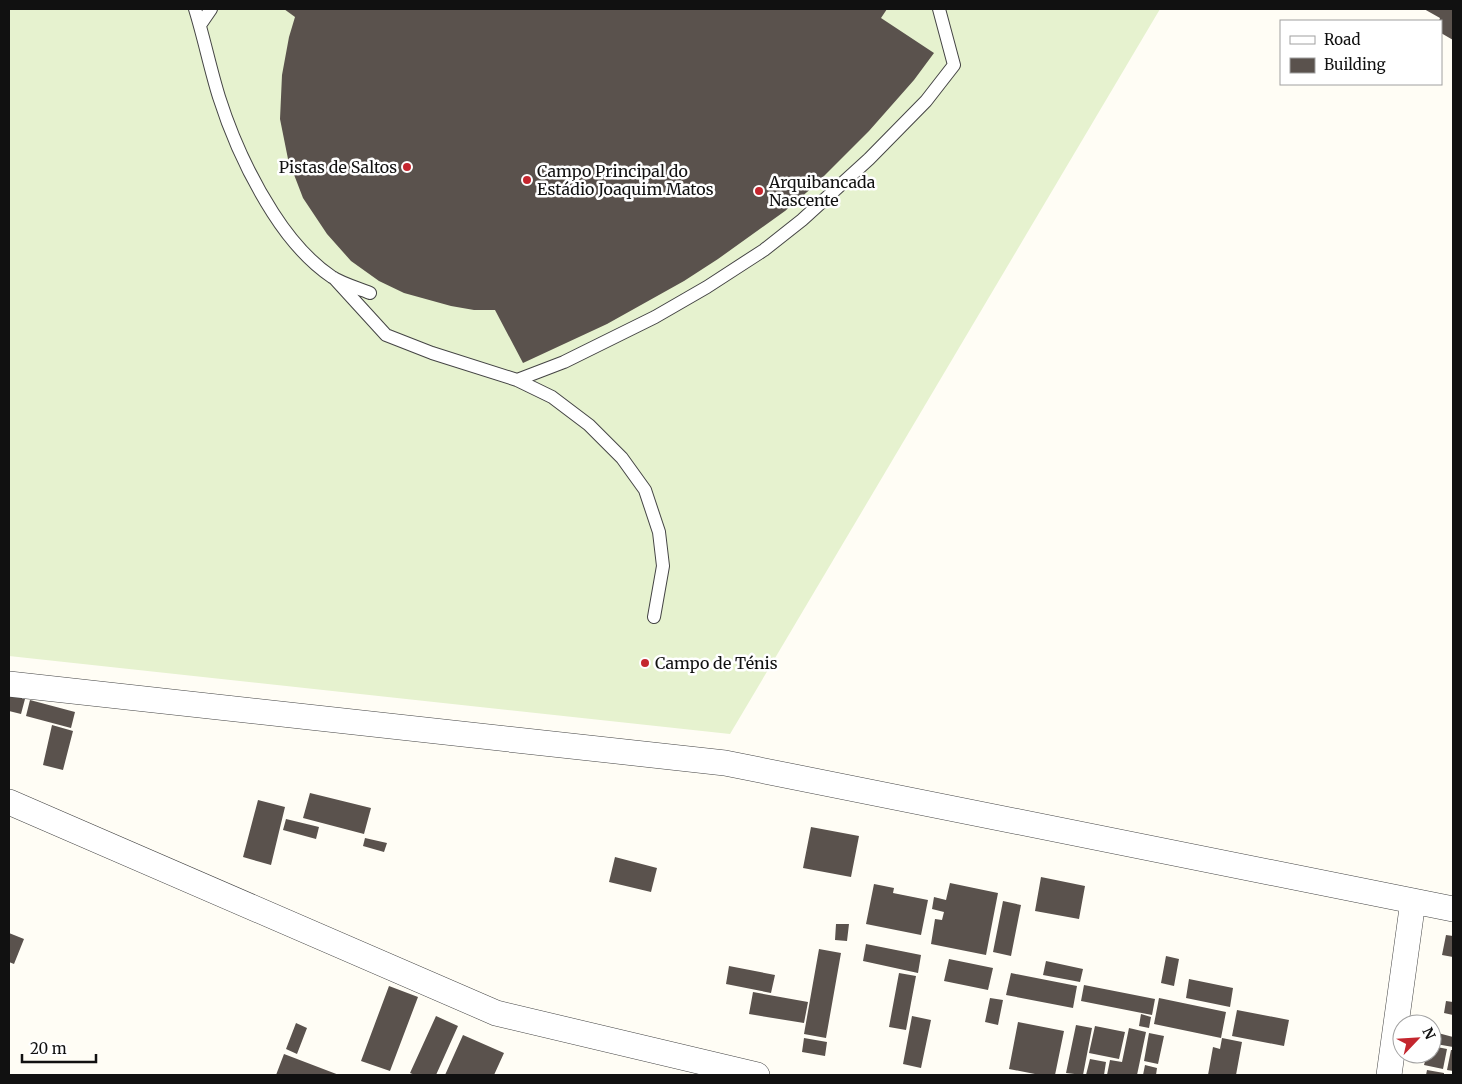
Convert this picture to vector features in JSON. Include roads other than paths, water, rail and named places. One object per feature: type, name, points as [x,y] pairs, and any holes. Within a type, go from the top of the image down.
[{"type":"street","points":[[9,684],[725,763],[1453,909]]},
{"type":"street","points":[[9,802],[496,1013],[757,1075]]},
{"type":"street","points":[[1389,1075],[1413,901]]},
{"type":"lane","points":[[195,9],[228,125],[263,197],[292,240],[314,263],[334,278],[386,335],[517,380],[552,397],[589,425],[622,458],[645,490],[660,532],[662,566],[654,617]]},
{"type":"lane","points":[[200,25],[211,9]]},
{"type":"lane","points":[[517,380],[564,362],[610,340],[655,317],[708,286],[764,250],[840,187],[899,130],[954,65],[938,9]]},
{"type":"lane","points":[[334,278],[370,293]]},
{"type":"place","name":"Pistas de Saltos","points":[[407,167]]},
{"type":"place","name":"Campo Principal do Estádio Joaquim Matos","points":[[527,180]]},
{"type":"place","name":"Arquibancada Nascente","points":[[759,191]]},
{"type":"place","name":"Campo de Ténis","points":[[645,663]]}]
